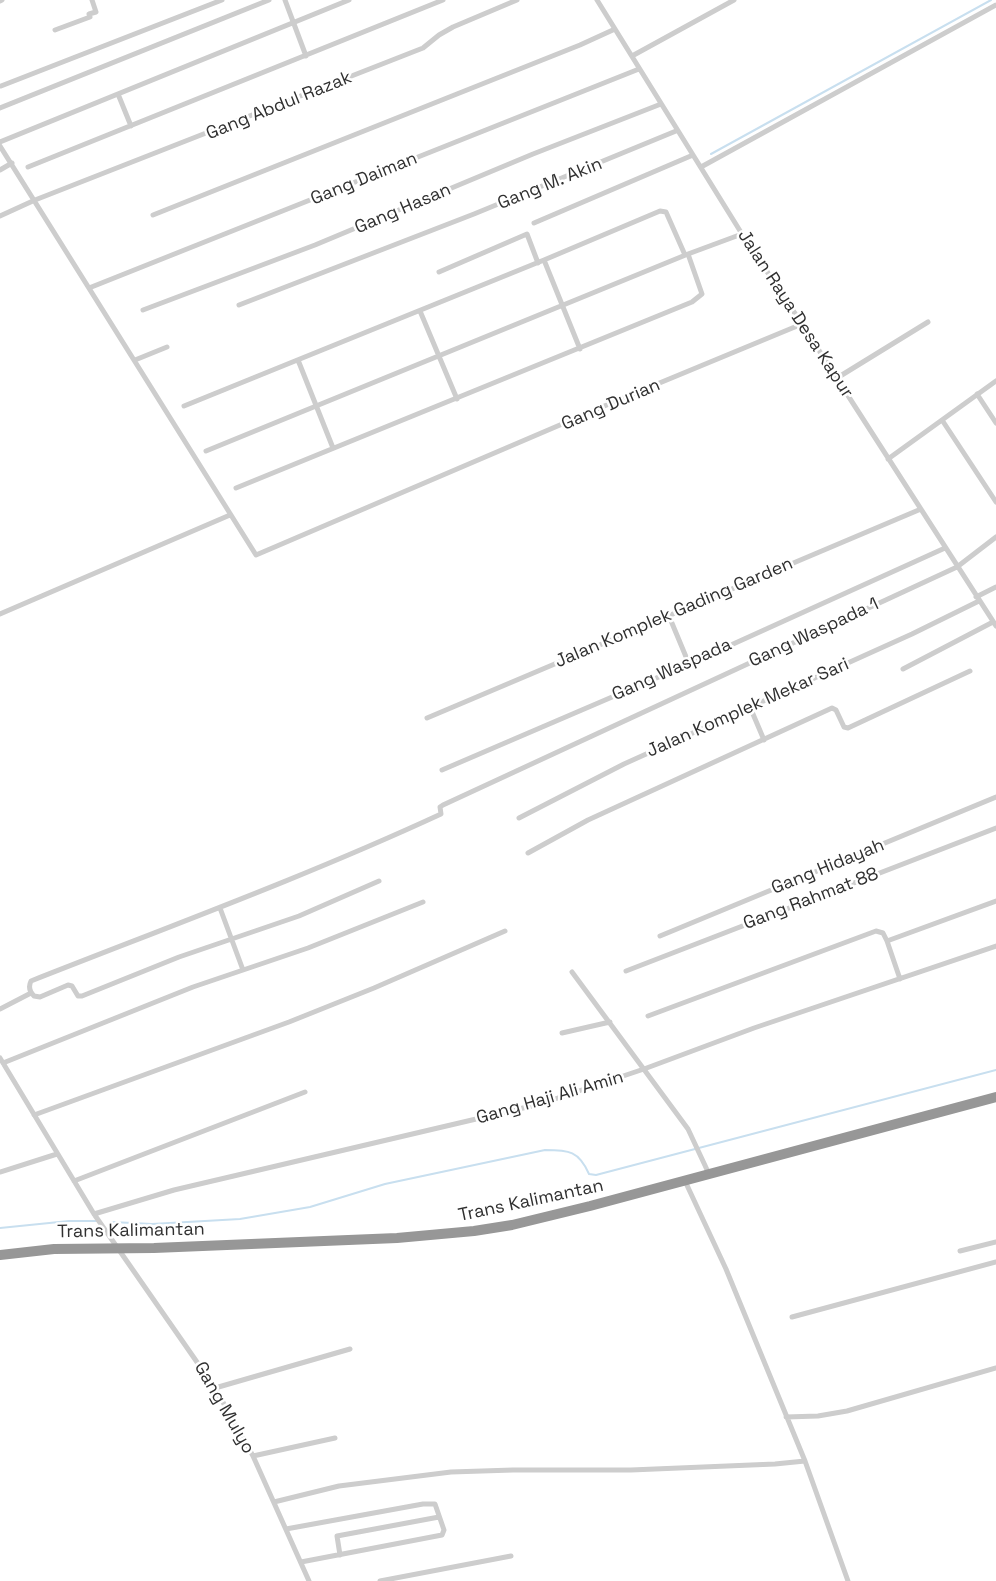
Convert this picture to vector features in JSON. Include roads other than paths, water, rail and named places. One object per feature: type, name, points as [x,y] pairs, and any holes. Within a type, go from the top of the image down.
[{"type":"highway","name":"Trans Kalimantan","points":[[0,1255],[54,1249],[154,1248],[440,1235],[512,1225],[554,1216],[996,1097]]},
{"type":"street","points":[[55,30],[90,18],[89,14],[96,12],[92,0]]},
{"type":"street","points":[[1,86],[222,0]]},
{"type":"street","points":[[0,108],[269,0]]},
{"type":"street","points":[[284,0],[306,56]]},
{"type":"street","points":[[0,142],[349,0]]},
{"type":"street","points":[[28,167],[443,0]]},
{"type":"street","name":"Gang Abdul Razak","points":[[0,216],[35,200],[423,48],[439,34],[452,27],[517,0]]},
{"type":"street","points":[[632,56],[734,0]]},
{"type":"street","name":"Jalan Raya Desa Kapur","points":[[600,1],[676,131],[837,378],[956,567],[995,624]]},
{"type":"street","points":[[701,167],[994,3]]},
{"type":"street","points":[[153,215],[580,45],[615,29]]},
{"type":"street","name":"Gang Daiman","points":[[88,288],[639,69]]},
{"type":"street","points":[[118,94],[131,126]]},
{"type":"street","name":"Gang Hasan","points":[[143,310],[315,245],[533,154],[661,104]]},
{"type":"street","name":"Gang M. Akin","points":[[238,304],[422,234],[676,131]]},
{"type":"street","points":[[0,146],[230,515],[0,614]]},
{"type":"street","points":[[534,223],[693,155]]},
{"type":"street","points":[[0,170],[12,164]]},
{"type":"street","points":[[184,406],[420,311],[660,211],[666,212],[687,254],[702,291],[701,297],[580,349],[236,488]]},
{"type":"street","points":[[438,272],[527,234],[538,262]]},
{"type":"street","points":[[206,451],[687,254],[742,234]]},
{"type":"street","points":[[544,260],[564,305],[580,349]]},
{"type":"street","points":[[420,311],[457,399]]},
{"type":"street","points":[[837,378],[928,322]]},
{"type":"street","name":"Gang Durian","points":[[230,515],[256,555],[802,324]]},
{"type":"street","points":[[135,360],[167,347]]},
{"type":"street","points":[[298,360],[334,448]]},
{"type":"street","points":[[888,459],[996,381]]},
{"type":"street","points":[[977,394],[996,423]]},
{"type":"street","points":[[942,420],[996,502]]},
{"type":"street","name":"Jalan Komplek Gading Garden","points":[[427,718],[921,509]]},
{"type":"street","name":"Gang Waspada 1","points":[[220,908],[410,829],[441,814],[440,807],[443,805],[956,567],[996,537]]},
{"type":"street","name":"Gang Waspada","points":[[442,770],[689,664],[945,548]]},
{"type":"street","name":"Jalan Komplek Mekar Sari","points":[[519,818],[624,764],[912,634],[978,599],[996,587]]},
{"type":"street","points":[[669,616],[689,664]]},
{"type":"street","points":[[903,669],[995,624]]},
{"type":"street","points":[[528,853],[588,820],[832,708],[836,710],[844,727],[848,728],[970,671]]},
{"type":"street","points":[[750,708],[764,740]]},
{"type":"street","name":"Gang Hidayah","points":[[660,936],[996,797]]},
{"type":"street","name":"Gang Rahmat 88","points":[[626,971],[996,828]]},
{"type":"street","points":[[243,970],[231,939],[220,908],[164,928],[31,982],[29,986],[34,996],[40,997],[68,985],[72,986],[78,996],[82,996],[231,939],[299,916],[379,881]]},
{"type":"street","points":[[887,941],[996,901]]},
{"type":"street","points":[[3,1063],[193,986],[308,948],[423,902]]},
{"type":"street","points":[[34,1115],[289,1022],[374,988],[505,931]]},
{"type":"street","points":[[648,1016],[876,932],[883,932],[900,979]]},
{"type":"street","name":"Gang Haji Ali Amin","points":[[95,1215],[174,1190],[540,1104],[644,1069],[754,1028],[996,946]]},
{"type":"street","points":[[572,972],[688,1129],[700,1150],[709,1174]]},
{"type":"street","points":[[0,1009],[31,993]]},
{"type":"street","points":[[562,1033],[610,1022]]},
{"type":"street","name":"Gang Mulyo","points":[[0,1058],[116,1248],[173,1325],[215,1388],[253,1456],[309,1581]]},
{"type":"street","points":[[74,1181],[305,1092]]},
{"type":"street","points":[[0,1172],[57,1154]]},
{"type":"street","points":[[685,1180],[726,1269],[805,1461],[848,1581]]},
{"type":"street","points":[[960,1252],[996,1242]]},
{"type":"street","points":[[792,1317],[996,1262]]},
{"type":"street","points":[[215,1388],[350,1349]]},
{"type":"street","points":[[786,1416],[818,1416],[855,1409],[996,1368]]},
{"type":"street","points":[[253,1456],[335,1438]]},
{"type":"street","points":[[274,1502],[339,1486],[451,1472],[640,1470],[805,1461]]},
{"type":"street","points":[[286,1529],[433,1502],[435,1504],[444,1533],[442,1535],[301,1562]]},
{"type":"street","points":[[340,1554],[337,1536],[439,1517]]},
{"type":"street","points":[[380,1581],[512,1556]]},
{"type":"waterway","points":[[711,154],[991,0]]},
{"type":"waterway","points":[[112,1222],[152,1224],[240,1219],[310,1207],[385,1184],[545,1150],[572,1153],[577,1156],[589,1174],[596,1175],[996,1070]]},
{"type":"waterway","points":[[0,1228],[69,1221],[97,1221]]}]
